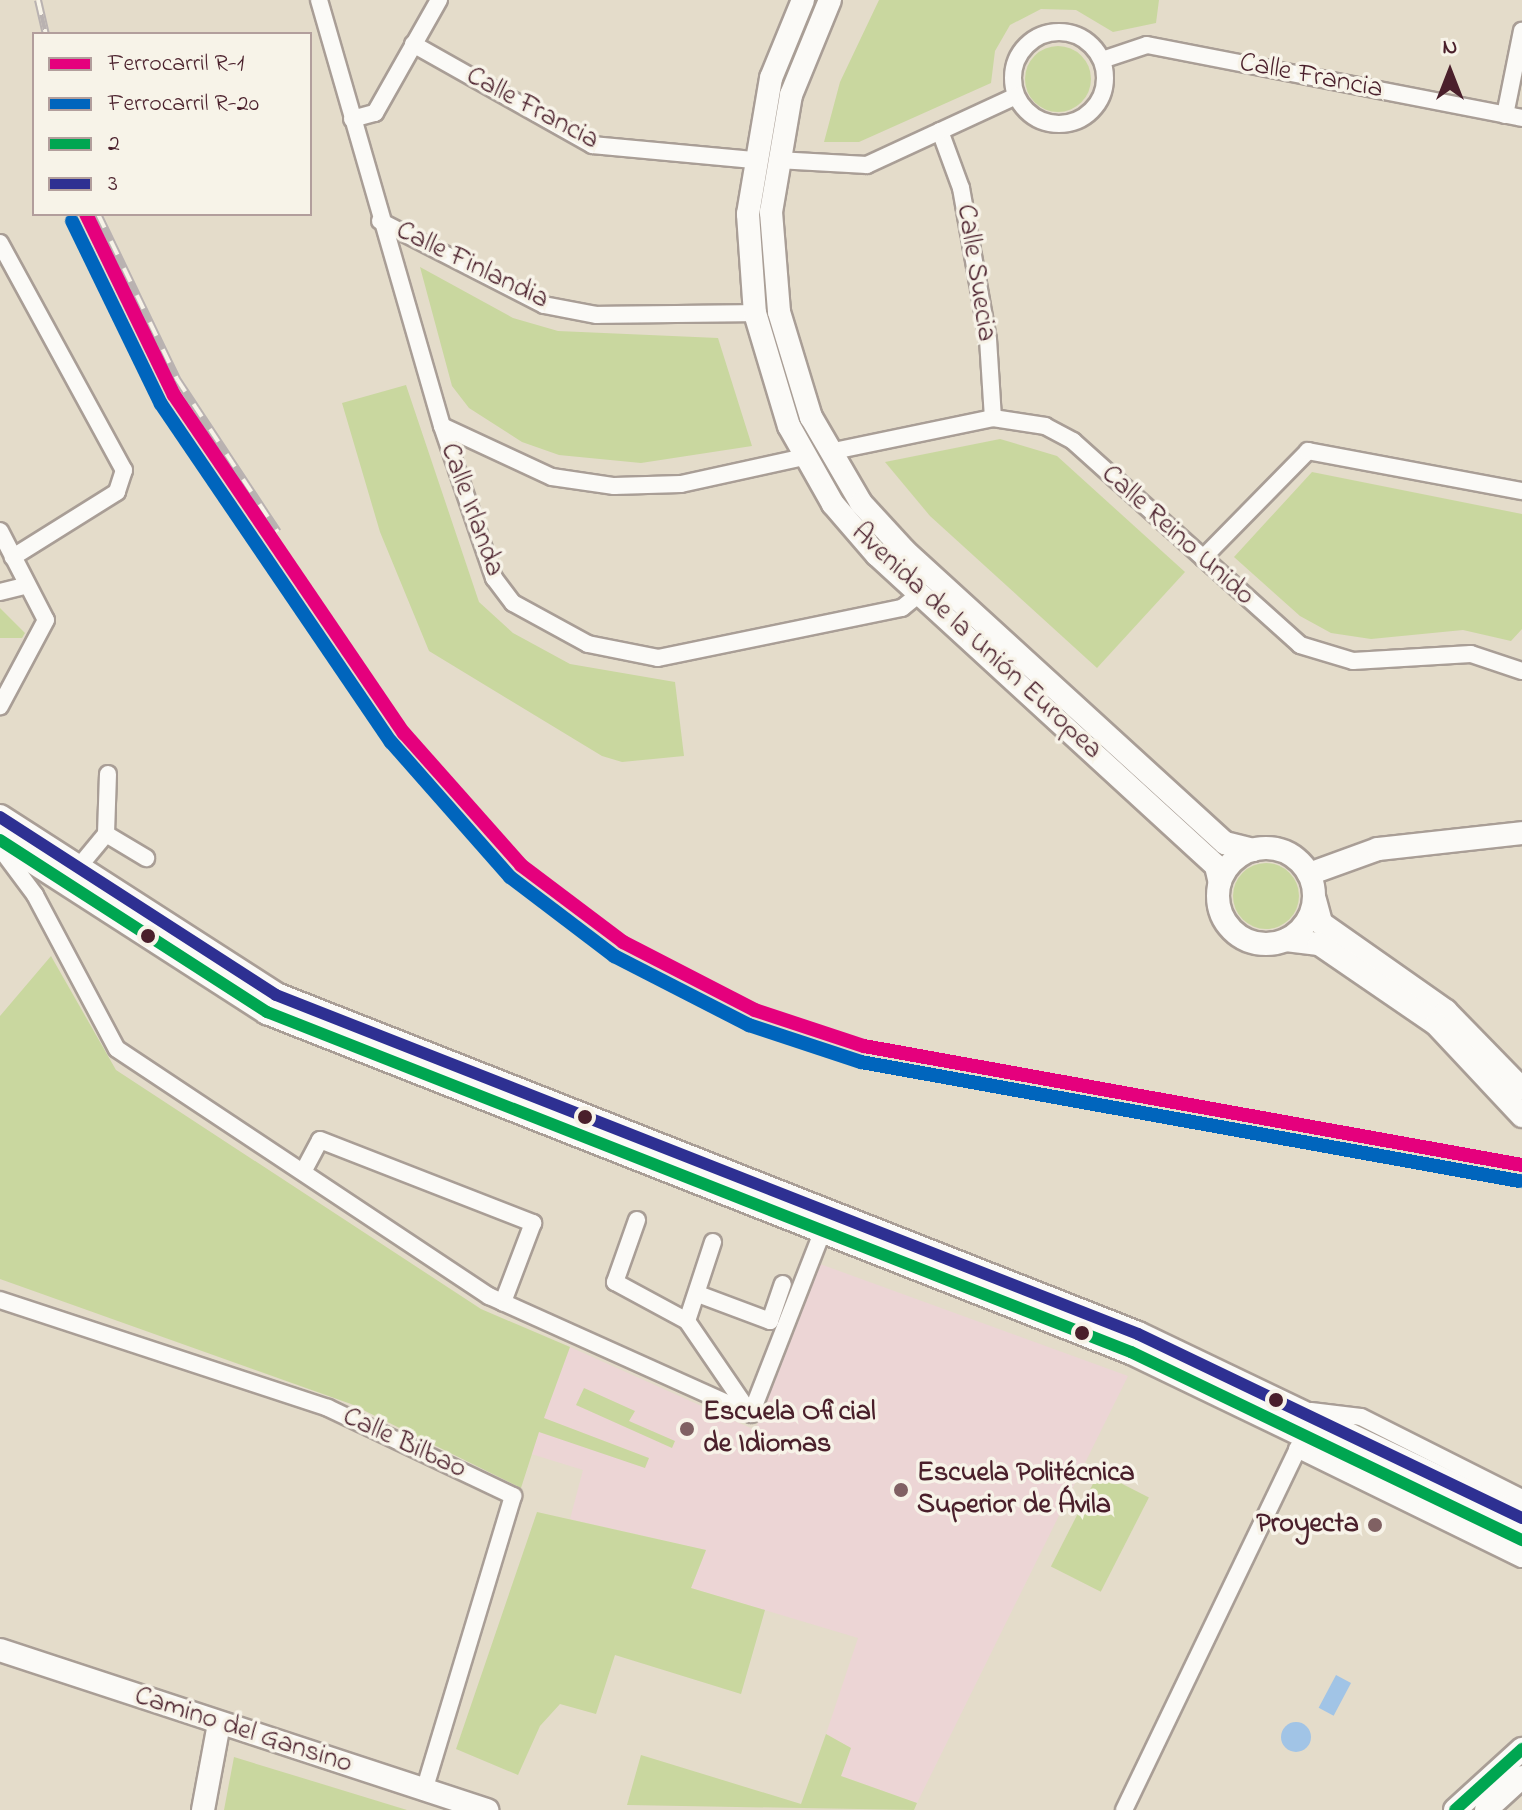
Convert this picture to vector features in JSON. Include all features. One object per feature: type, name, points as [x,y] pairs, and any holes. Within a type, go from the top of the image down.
[{"type":"main road","name":"Avenida de la Unión Europea","points":[[803,0],[771,78],[753,160],[748,214],[755,313],[775,391],[804,457],[861,538],[1216,866],[1220,883]]},
{"type":"main road","name":"Avenida de la Unión Europea","points":[[830,0],[801,63],[777,160],[771,246],[779,312],[794,371],[829,452],[904,550],[1225,843],[1253,850]]},
{"type":"main road","points":[[0,817],[62,866],[267,1012],[822,1233],[1131,1352],[1303,1430],[1522,1540]]},
{"type":"main road","points":[[1309,874],[1378,849],[1522,833]]},
{"type":"main road","points":[[0,840],[62,866],[213,960],[366,1036],[1138,1334],[1303,1430],[1522,1518]]},
{"type":"main road","points":[[1522,1089],[1446,1011],[1321,923],[1309,874],[1285,852],[1253,850],[1232,862],[1220,883],[1220,910],[1235,933],[1260,944],[1286,940],[1319,944],[1436,1024],[1522,1116]]},
{"type":"main road","points":[[1286,940],[1306,923],[1314,898]]},
{"type":"main road","name":"Camino del Gansino","points":[[0,1650],[487,1810]]},
{"type":"main road","points":[[203,1810],[219,1724]]},
{"type":"main road","points":[[1455,1810],[1522,1749]]},
{"type":"main road","points":[[1486,1810],[1522,1777]]},
{"type":"street","name":"Calle Irlanda","points":[[319,0],[380,221],[442,426],[501,592],[588,644],[677,657],[902,608],[919,594]]},
{"type":"street","points":[[352,119],[375,113],[439,0]]},
{"type":"street","points":[[1514,117],[1522,31]]},
{"type":"street","points":[[1041,35],[1083,38],[1102,60],[1100,99],[1069,124],[1037,120],[1016,96],[1013,67],[1041,35]]},
{"type":"street","name":"Calle Francia","points":[[413,44],[592,145],[753,160]]},
{"type":"street","name":"Calle Francia","points":[[1102,60],[1147,45],[1514,117]]},
{"type":"street","points":[[777,160],[853,167],[1016,96]]},
{"type":"street","name":"Calle Suecia","points":[[940,131],[961,188],[988,339],[993,418]]},
{"type":"street","name":"Calle Finlandia","points":[[380,221],[544,305],[597,315],[755,313]]},
{"type":"street","points":[[0,243],[124,483],[13,557]]},
{"type":"street","name":"Calle Reino Unido","points":[[829,452],[993,418],[1060,432],[1203,558],[1285,636],[1319,654],[1353,661],[1471,654],[1522,671]]},
{"type":"street","points":[[442,426],[552,477],[614,486],[681,484],[804,457]]},
{"type":"street","points":[[1203,558],[1308,451],[1522,491]]},
{"type":"street","points":[[0,531],[24,586],[46,620],[0,706]]},
{"type":"street","points":[[0,592],[24,586]]},
{"type":"street","points":[[106,834],[108,774]]},
{"type":"street","points":[[106,834],[146,858]]},
{"type":"street","points":[[35,895],[62,866],[106,834]]},
{"type":"street","points":[[0,848],[35,895],[117,1049],[503,1302],[751,1414]]},
{"type":"street","points":[[303,1172],[320,1140],[533,1223],[503,1302]]},
{"type":"street","points":[[637,1220],[615,1282],[687,1321],[751,1414]]},
{"type":"street","points":[[751,1414],[822,1233]]},
{"type":"street","points":[[687,1321],[713,1242]]},
{"type":"street","points":[[698,1294],[770,1321],[783,1284]]},
{"type":"street","name":"Calle Bilbao","points":[[0,1300],[328,1408],[513,1496],[424,1791]]},
{"type":"street","points":[[1303,1430],[1361,1417],[1522,1498]]},
{"type":"street","points":[[1303,1430],[1522,1559]]},
{"type":"street","points":[[1124,1810],[1303,1430]]},
{"type":"shaded area","name":"Escuela Politécnica Superior de Ávila","points":[[820,1264],[1128,1376],[917,1803],[841,1776],[851,1748],[826,1734],[858,1638],[691,1588],[706,1550],[570,1519],[583,1470],[528,1453],[570,1347],[755,1430]]},
{"type":"green space","points":[[879,0],[1159,0],[1156,23],[1113,32],[1076,10],[1041,9],[1010,25],[995,51],[991,83],[859,142],[824,142],[840,82]]},
{"type":"green space","points":[[1058,46],[1071,48],[1086,61],[1091,79],[1089,92],[1076,107],[1058,112],[1045,110],[1030,97],[1025,79],[1027,66],[1040,51]]},
{"type":"green space","points":[[420,267],[513,318],[558,331],[718,338],[752,446],[641,463],[559,455],[522,442],[469,408],[452,386]]},
{"type":"green space","points":[[406,385],[479,602],[513,633],[570,664],[675,682],[684,756],[622,762],[602,756],[429,651],[380,532],[342,403]]},
{"type":"green space","points":[[1000,439],[1057,456],[1185,572],[1097,668],[930,516],[885,462]]},
{"type":"green space","points":[[1312,472],[1522,514],[1522,629],[1511,641],[1463,630],[1371,639],[1331,633],[1300,616],[1234,557]]},
{"type":"green space","points":[[0,608],[25,633],[22,638],[0,638]]},
{"type":"green space","points":[[1266,863],[1279,865],[1294,878],[1299,896],[1297,909],[1284,924],[1266,929],[1253,927],[1238,914],[1233,896],[1235,883],[1248,868]]},
{"type":"green space","points":[[51,956],[116,1070],[481,1309],[570,1347],[544,1418],[649,1458],[645,1468],[539,1432],[521,1488],[351,1404],[0,1279],[0,1016]]},
{"type":"green space","points":[[584,1388],[635,1411],[629,1421],[675,1441],[672,1448],[576,1405]]},
{"type":"green space","points":[[1099,1472],[1149,1497],[1101,1592],[1051,1566]]},
{"type":"green space","points":[[537,1512],[706,1550],[691,1588],[765,1610],[741,1694],[615,1655],[596,1714],[560,1704],[540,1726],[518,1775],[456,1749]]},
{"type":"green space","points":[[826,1734],[851,1748],[841,1776],[917,1803],[914,1810],[627,1805],[641,1755],[801,1804]]},
{"type":"green space","points":[[234,1757],[407,1810],[224,1810]]},
{"type":"water","points":[[1336,1675],[1351,1683],[1334,1716],[1319,1708]]},
{"type":"water","points":[[1296,1722],[1307,1726],[1311,1737],[1307,1748],[1296,1752],[1285,1748],[1281,1737],[1285,1726]]},
{"type":"railway","points":[[38,0],[46,32]]},
{"type":"railway","points":[[99,216],[177,379],[278,532]]},
{"type":"rail line","name":"R-1","points":[[87,216],[174,395],[404,733],[521,865],[623,942],[755,1010],[864,1046],[1522,1165]]},
{"type":"rail line","name":"R-20","points":[[72,221],[161,404],[391,742],[510,877],[614,956],[749,1025],[861,1062],[1519,1181]]},
{"type":"transit line","name":"3","points":[[0,817],[276,995],[1138,1334],[1522,1518]]},
{"type":"transit line","name":"2","points":[[0,840],[267,1012],[1131,1352],[1522,1540]]},
{"type":"transit line","name":"2","points":[[1455,1810],[1522,1749]]},
{"type":"place","name":"Escuela Oficial de Idiomas","points":[[687,1429]]},
{"type":"place","name":"Escuela Politécnica Superior de Ávila","points":[[901,1490]]},
{"type":"place","name":"Proyecta","points":[[1375,1525]]}]
